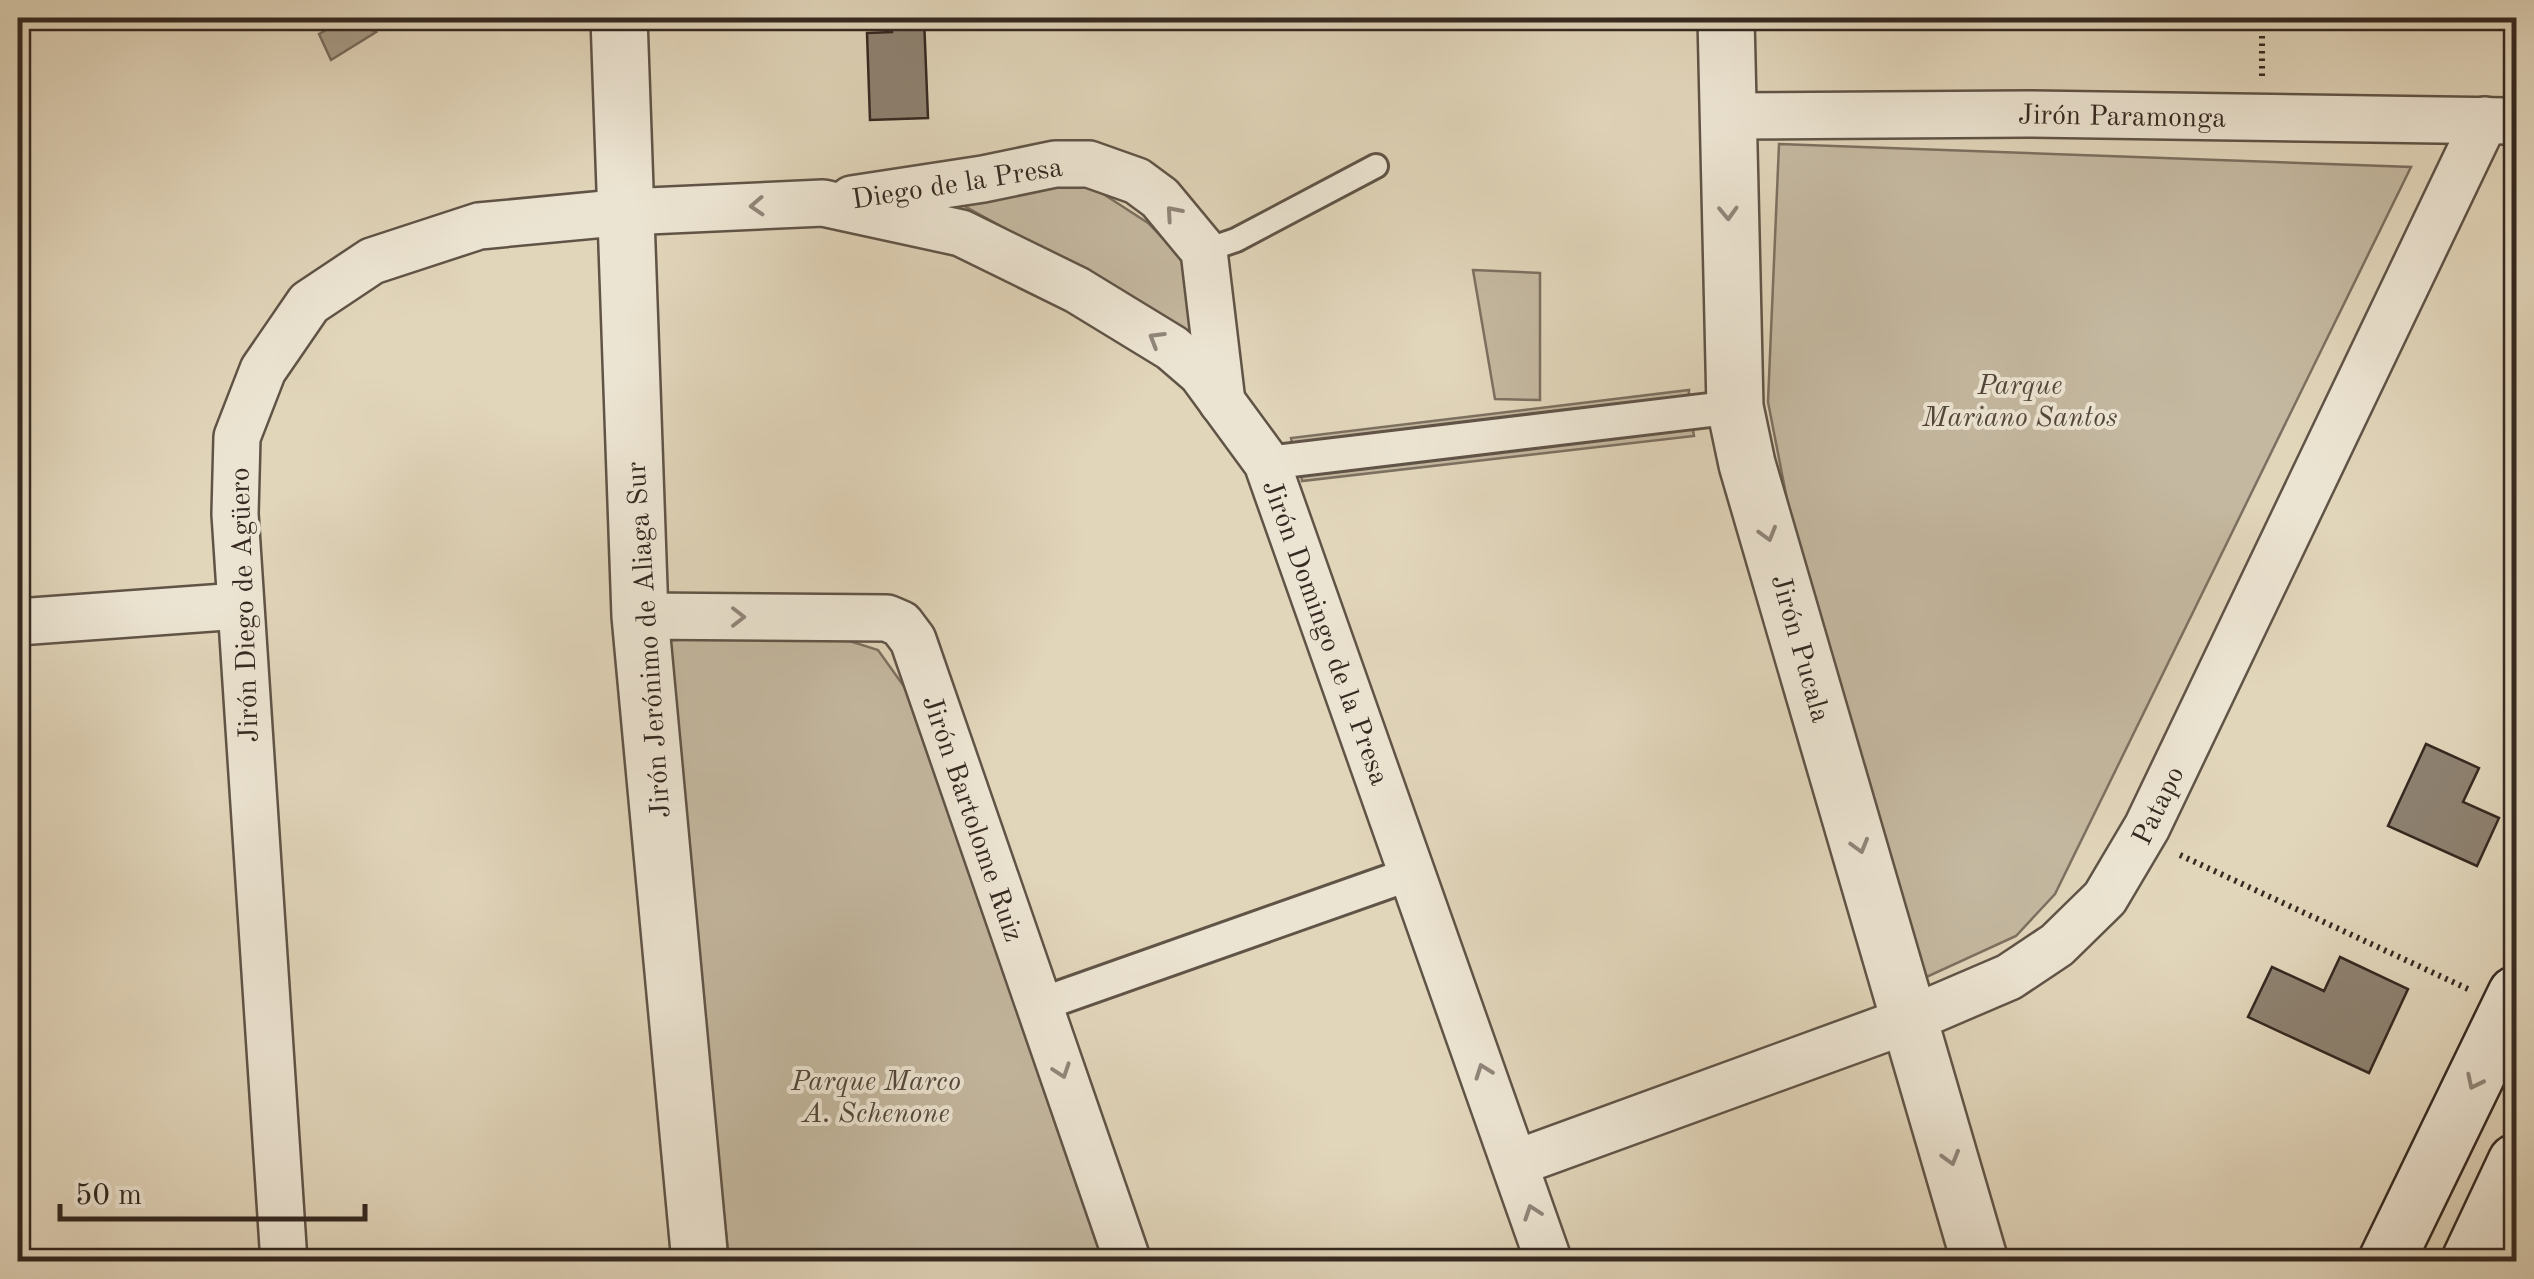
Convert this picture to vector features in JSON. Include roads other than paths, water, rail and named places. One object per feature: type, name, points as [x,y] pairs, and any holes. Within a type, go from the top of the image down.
[{"type":"street","name":"Jirón Jerónimo de Aliaga Sur","points":[[619,18],[640,616],[700,1262]]},
{"type":"street","name":"Jirón Pucala","points":[[1726,18],[1735,407],[1748,464],[1980,1262]]},
{"type":"street","name":"Jirón Paramonga","points":[[1726,116],[2026,114],[2501,120]]},
{"type":"street","name":"Patapo","points":[[1516,1162],[1911,1019],[2009,976],[2057,946],[2104,898],[2142,838],[2501,120]]},
{"type":"street","name":"Diego de la Presa","points":[[823,203],[1055,164],[1090,164],[1138,181],[1160,198],[1204,251]]},
{"type":"street","name":"Jirón Domingo de la Presa","points":[[626,212],[823,203],[961,233],[1076,290],[1172,348],[1200,373],[1267,462],[1549,1262]]},
{"type":"street","name":"Jirón Diego de Agüero","points":[[284,1262],[239,606],[237,437],[263,370],[309,303],[372,261],[479,226],[626,212]]},
{"type":"street","points":[[1204,251],[1222,404]]},
{"type":"street","points":[[1267,462],[1735,407]]},
{"type":"street","points":[[18,622],[239,606]]},
{"type":"street","name":"Jirón Bartolome Ruiz","points":[[640,616],[887,618],[901,624],[913,640],[1128,1262]]},
{"type":"street","points":[[1038,1005],[1413,872]]},
{"type":"street","points":[[2386,1262],[2513,1001]]},
{"type":"street","points":[[2469,1262],[2516,1162]]},
{"type":"lane","points":[[1204,251],[1236,240],[1376,166]]},
{"type":"park label","name":"Parque Mariano Santos","points":[[2020,400]]},
{"type":"park label","name":"Parque Marco A. Schenone","points":[[876,1096]]}]
